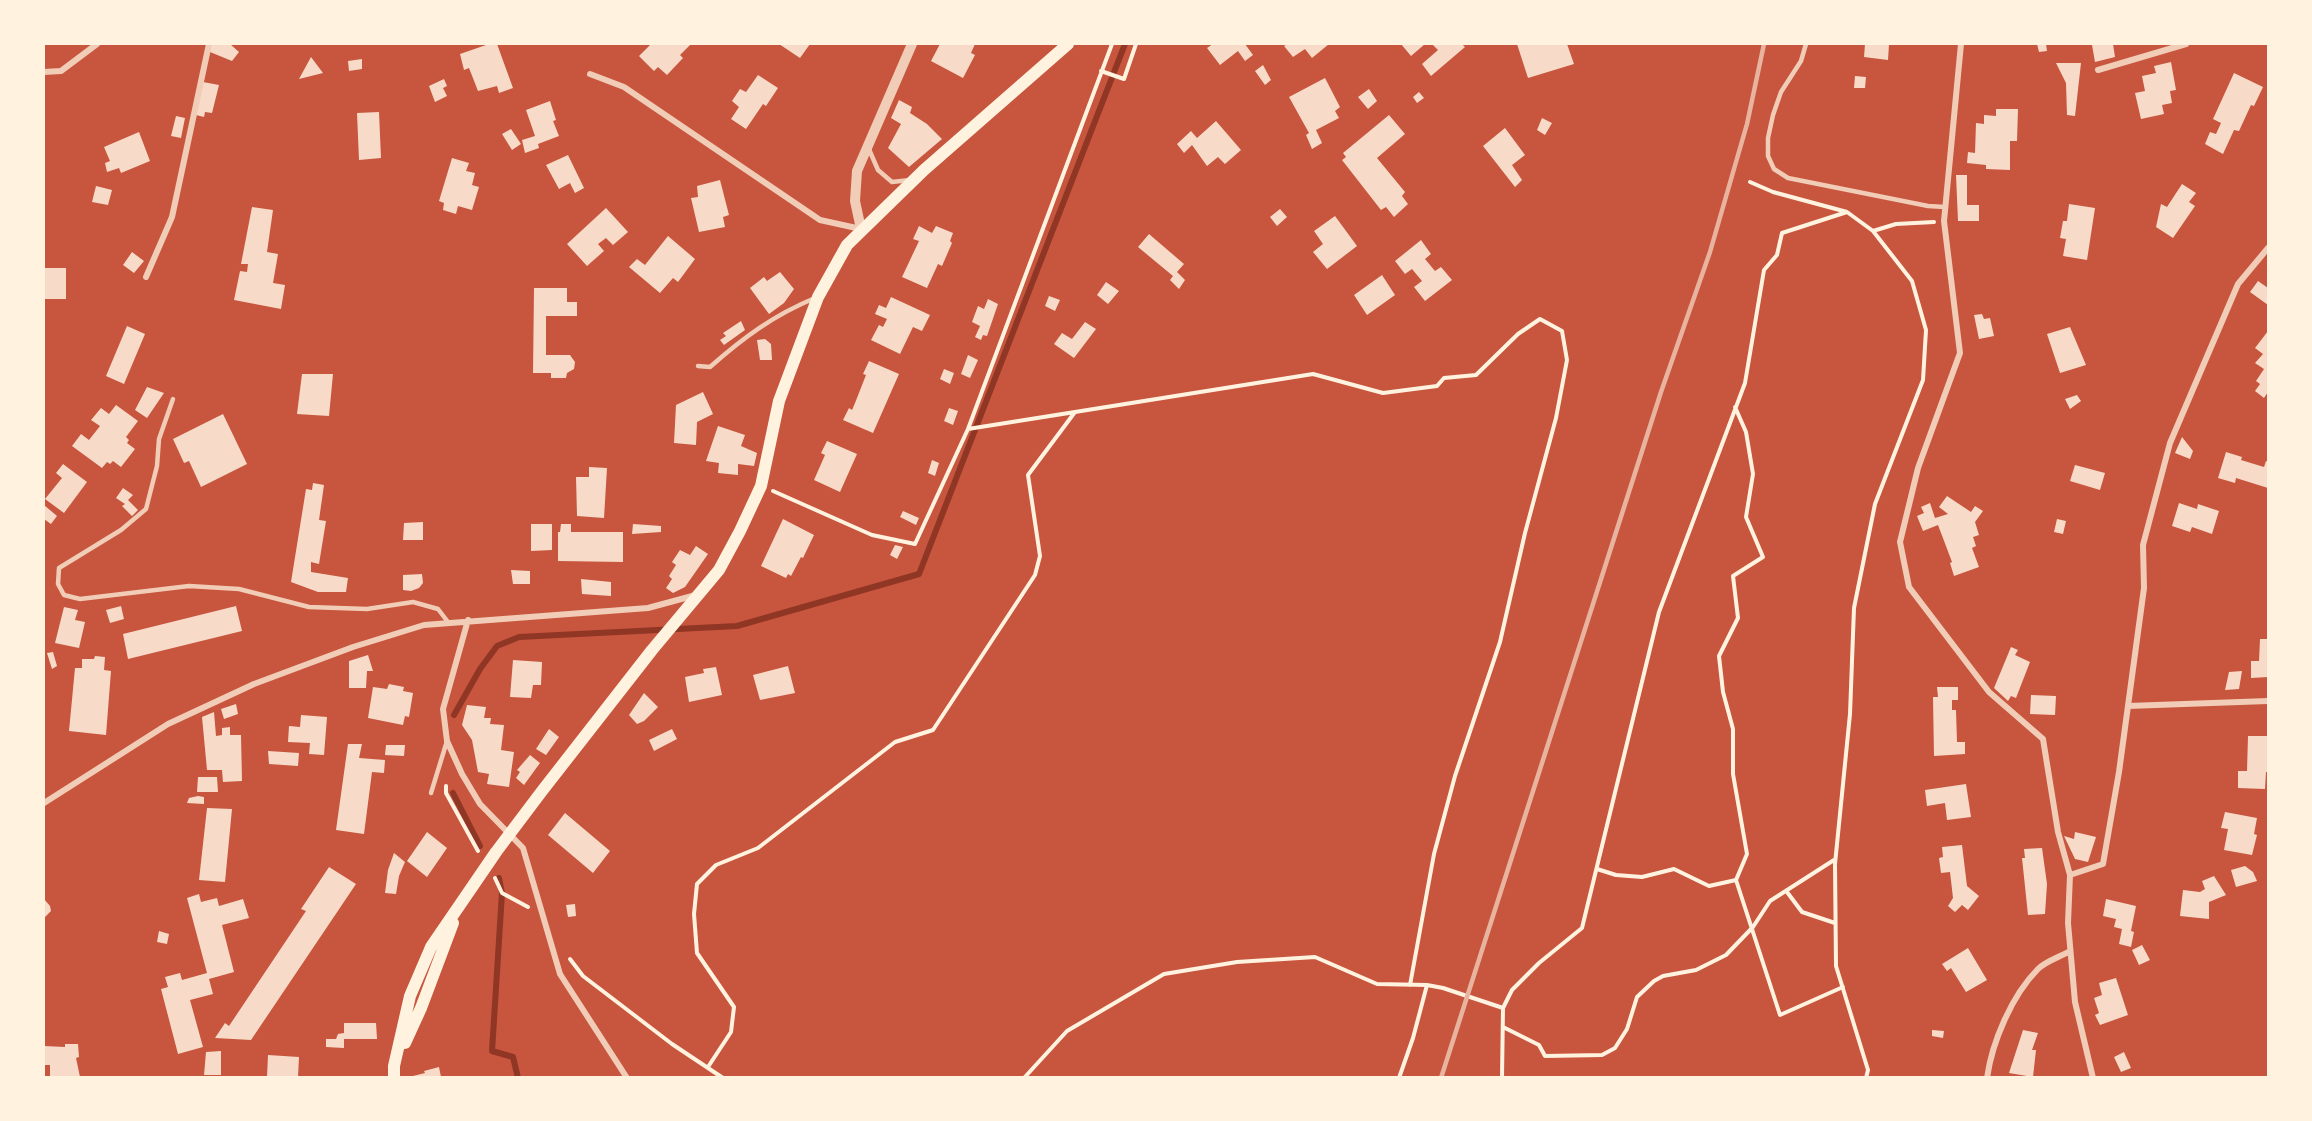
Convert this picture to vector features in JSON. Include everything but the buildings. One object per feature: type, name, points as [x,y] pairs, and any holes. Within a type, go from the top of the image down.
[{"type":"main road","points":[[394,1072],[460,904],[508,835],[652,650],[719,570],[741,531],[761,486],[779,401],[818,297],[847,245],[912,180],[1068,44]]},
{"type":"street","points":[[44,72],[61,71],[97,44]]},
{"type":"street","points":[[146,277],[172,217],[208,44]]},
{"type":"street","points":[[590,74],[624,87],[820,220],[861,229],[855,201],[857,171],[912,44]]},
{"type":"street","points":[[1961,44],[1944,221],[1960,353],[1918,468],[1900,542],[1908,587],[1989,692],[2043,739],[2058,832],[2070,875],[2068,923],[2075,1002],[2093,1077]]},
{"type":"street","points":[[2098,70],[2186,44]]},
{"type":"street","points":[[2070,875],[2103,864],[2144,588],[2143,544],[2170,442],[2238,285],[2268,248]]},
{"type":"street","points":[[44,803],[168,724],[254,684],[353,647],[424,625],[648,608],[696,595]]},
{"type":"street","points":[[468,621],[443,709],[447,741],[462,774],[480,804],[523,848],[560,974],[627,1077]]},
{"type":"street","points":[[2128,706],[2268,701]]},
{"type":"street","points":[[1987,1077],[1990,1059],[2016,996],[2039,968],[2070,951]]},
{"type":"lane","points":[[1806,44],[1801,61],[1781,92],[1773,115],[1768,138],[1768,156],[1774,168],[1788,178],[1928,206],[1945,207]]},
{"type":"lane","points":[[868,146],[878,170],[892,182],[912,180]]},
{"type":"lane","points":[[698,366],[710,366],[752,332],[786,310],[818,297]]},
{"type":"lane","points":[[173,399],[159,439],[157,466],[146,509],[122,530],[60,568],[58,584],[64,595],[80,599],[189,586],[239,589],[309,607],[367,609],[413,602],[438,609],[448,622]]},
{"type":"lane","points":[[431,793],[447,741]]},
{"type":"path","points":[[761,486],[873,535],[915,544],[968,429],[1112,44]]},
{"type":"path","points":[[1101,71],[1124,78],[1136,44]]},
{"type":"path","points":[[1750,182],[1773,192],[1847,212],[1873,231],[1912,281],[1926,330],[1923,380],[1875,504],[1854,608],[1850,714],[1835,860],[1836,966],[1868,1070],[1866,1077]]},
{"type":"path","points":[[1502,1077],[1503,1008],[1512,990],[1539,963],[1582,928],[1659,612],[1744,383],[1764,270],[1777,255],[1782,232],[1847,212]]},
{"type":"path","points":[[1873,231],[1896,224],[1944,221]]},
{"type":"path","points":[[968,429],[1313,374],[1383,393],[1437,386],[1444,378],[1476,375],[1518,334],[1540,319],[1562,331],[1567,360],[1556,418],[1525,533],[1500,642],[1455,776],[1434,854],[1410,985]]},
{"type":"path","points":[[1736,407],[1746,432],[1753,474],[1746,517],[1763,557],[1733,576],[1738,618],[1719,657],[1723,692],[1733,729],[1733,774],[1747,854],[1736,880],[1780,1015],[1843,987]]},
{"type":"path","points":[[708,1067],[730,1032],[734,1007],[696,953],[694,914],[697,884],[716,865],[758,848],[895,742],[933,730],[1035,575],[1040,556],[1028,475],[1075,412]]},
{"type":"path","points":[[446,783],[446,793],[475,846]]},
{"type":"path","points":[[1503,1027],[1539,1045],[1545,1056],[1602,1055],[1615,1048],[1621,1040],[1637,997],[1654,981],[1663,976],[1696,970],[1726,956],[1751,930],[1770,901],[1835,860]]},
{"type":"path","points":[[1597,869],[1642,877],[1674,869],[1709,886],[1736,880]]},
{"type":"path","points":[[495,879],[502,893],[529,908],[539,906]]},
{"type":"path","points":[[1787,892],[1802,912],[1835,922]]},
{"type":"path","points":[[1024,1077],[1067,1031],[1164,974],[1237,962],[1315,957],[1377,984],[1427,985],[1443,988],[1503,1008]]},
{"type":"path","points":[[568,958],[583,976],[672,1044],[723,1077]]},
{"type":"path","points":[[1399,1077],[1413,1038],[1427,985]]},
{"type":"waterway","points":[[454,715],[480,669],[497,646],[519,637],[737,626],[919,574],[1125,44]]},
{"type":"waterway","points":[[453,793],[480,846]]},
{"type":"waterway","points":[[499,878],[502,893],[492,1051],[513,1057],[518,1078]]},
{"type":"railway","points":[[1441,1078],[1661,392],[1710,252],[1747,124],[1764,44]]}]
